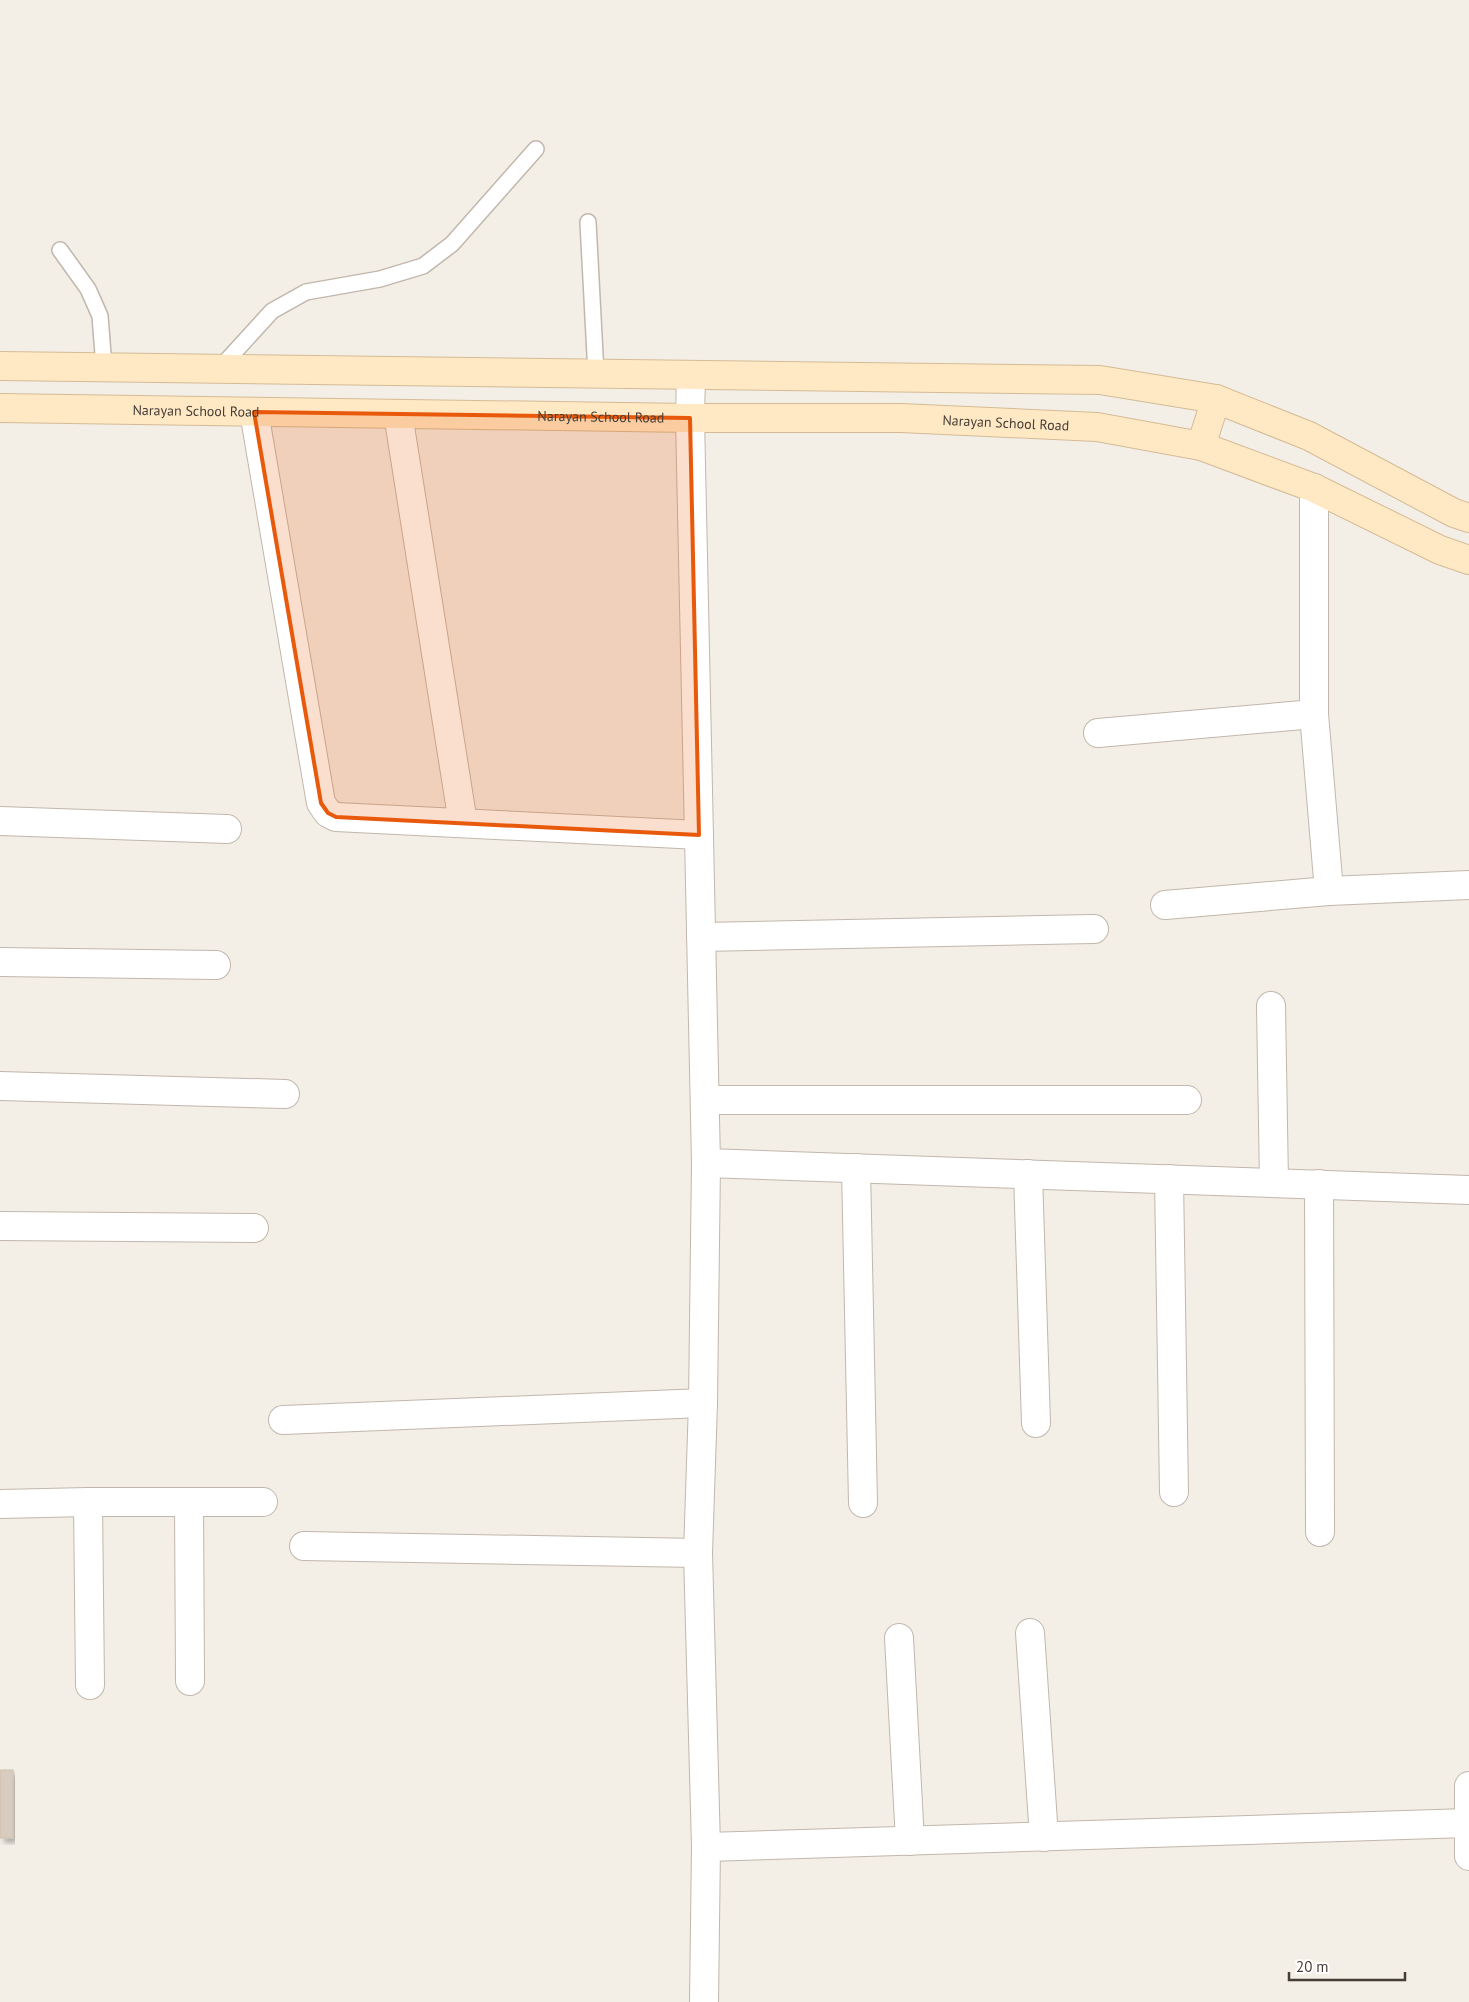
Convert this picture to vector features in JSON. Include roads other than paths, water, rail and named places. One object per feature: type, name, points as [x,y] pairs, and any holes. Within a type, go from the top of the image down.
[{"type":"street","points":[[0,366],[1100,380],[1216,399],[1309,436],[1454,513],[1469,518]]},
{"type":"street","points":[[691,375],[690,418],[706,1163],[703,1404],[698,1553],[706,1847],[704,2002]]},
{"type":"street","points":[[1201,446],[1216,399]]},
{"type":"street","name":"Narayan School Road","points":[[0,408],[690,418],[901,418],[1097,427],[1201,446],[1314,488],[1440,550],[1469,560]]},
{"type":"street","points":[[254,412],[321,803],[328,813],[336,817],[699,834]]},
{"type":"street","points":[[398,414],[463,823]]},
{"type":"street","points":[[1314,488],[1314,714],[1329,891]]},
{"type":"street","points":[[1098,733],[1314,714]]},
{"type":"street","points":[[0,820],[227,830]]},
{"type":"street","points":[[1165,905],[1329,891],[1469,885]]},
{"type":"street","points":[[701,937],[1094,929]]},
{"type":"street","points":[[0,962],[216,965]]},
{"type":"street","points":[[1271,1006],[1274,1183]]},
{"type":"street","points":[[0,1086],[285,1094]]},
{"type":"street","points":[[705,1100],[1187,1100]]},
{"type":"street","points":[[706,1163],[1468,1190]]},
{"type":"street","points":[[856,1168],[863,1503]]},
{"type":"street","points":[[1028,1174],[1036,1423]]},
{"type":"street","points":[[1169,1179],[1174,1492]]},
{"type":"street","points":[[1319,1184],[1320,1532]]},
{"type":"street","points":[[0,1226],[254,1228]]},
{"type":"street","points":[[283,1420],[703,1404]]},
{"type":"street","points":[[88,1502],[90,1686]]},
{"type":"street","points":[[189,1502],[190,1680]]},
{"type":"street","points":[[0,1504],[263,1502]]},
{"type":"street","points":[[304,1546],[698,1553]]},
{"type":"street","points":[[1030,1633],[1044,1837]]},
{"type":"street","points":[[899,1638],[910,1841]]},
{"type":"street","points":[[1469,1786],[1469,1856]]},
{"type":"street","points":[[706,1847],[1468,1823]]},
{"type":"lane","points":[[219,369],[272,311],[306,292],[380,279],[423,266],[452,244],[536,149]]},
{"type":"lane","points":[[588,222],[596,374]]},
{"type":"lane","points":[[60,250],[88,289],[100,316],[104,368]]}]
